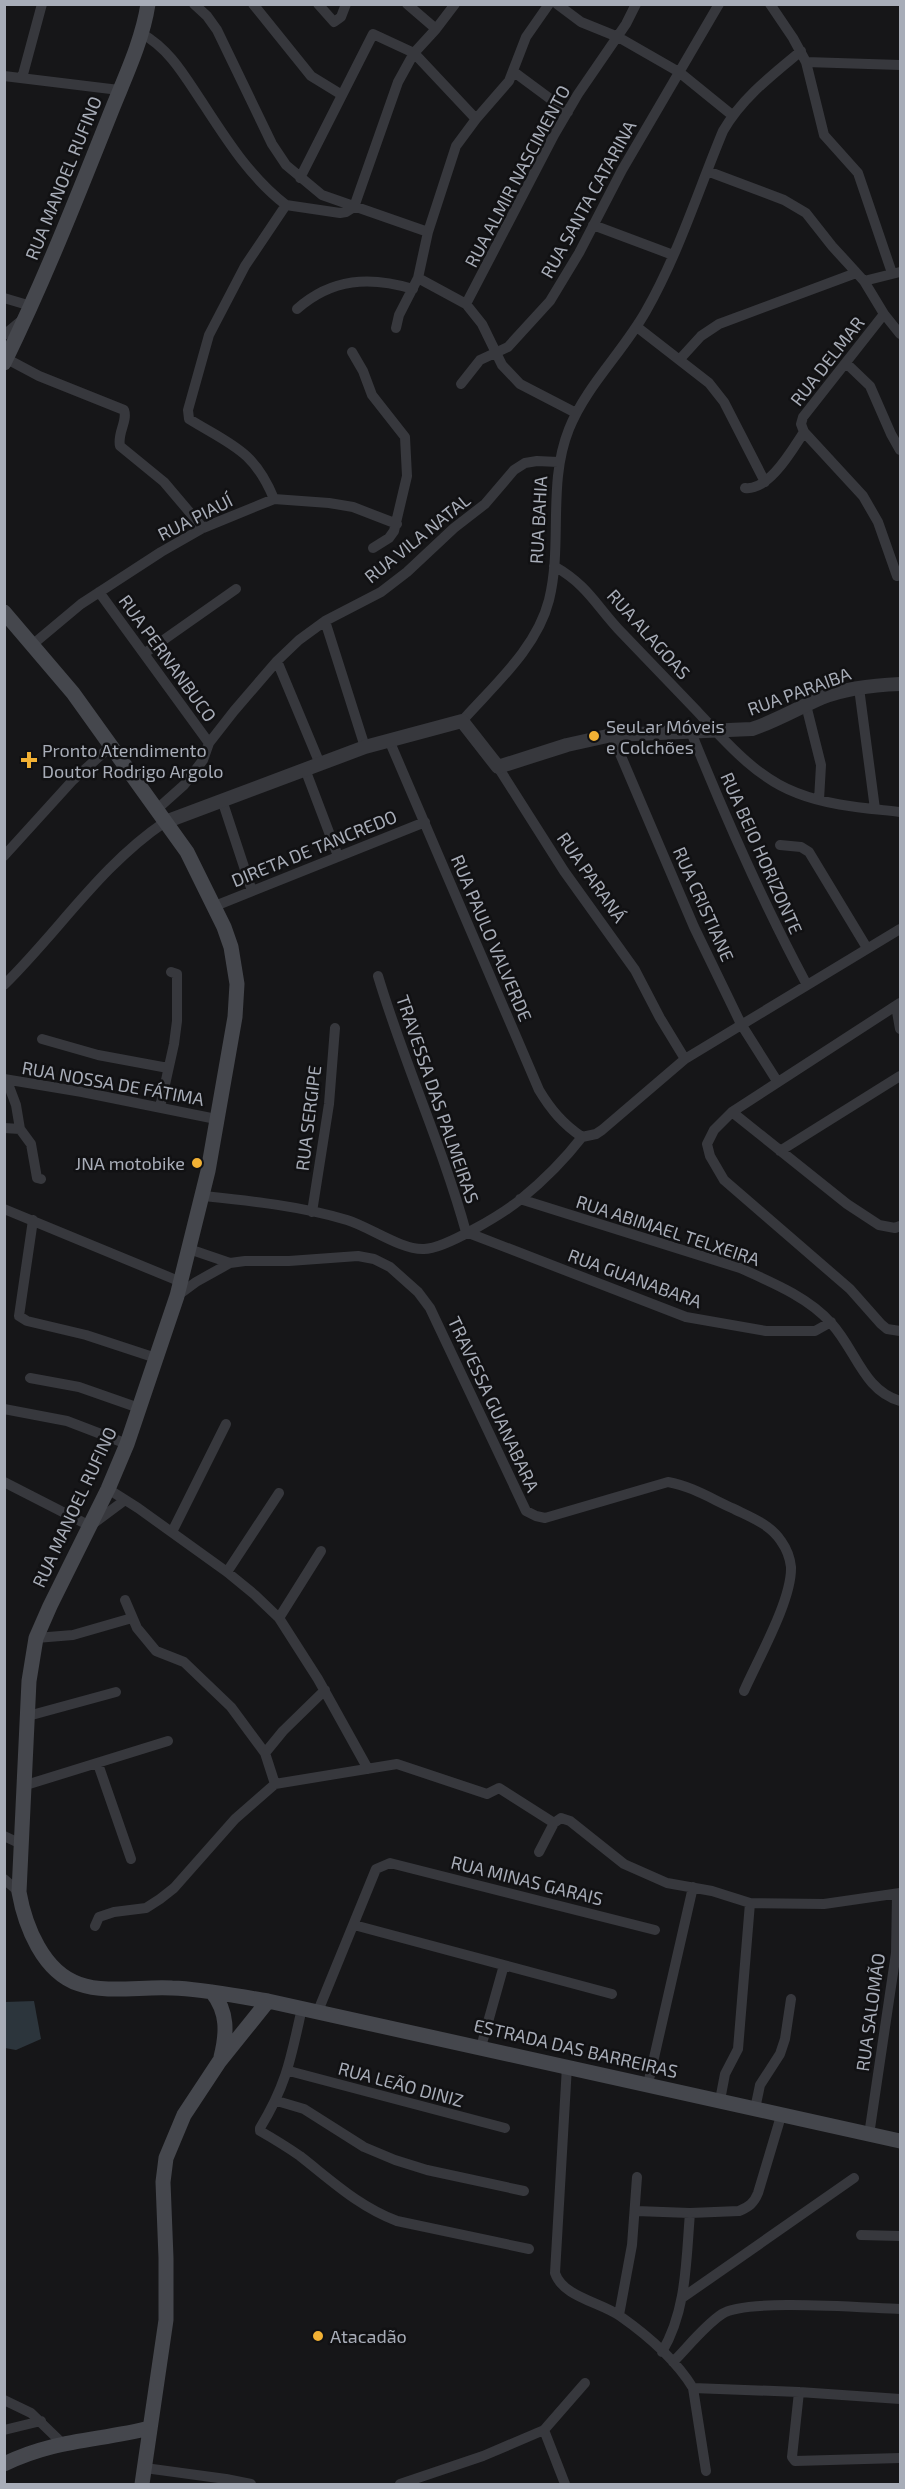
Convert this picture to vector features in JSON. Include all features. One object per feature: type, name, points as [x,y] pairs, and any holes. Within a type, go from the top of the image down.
[{"type":"main road","name":"RUA MANOEL RUFINO","points":[[6,361],[30,310],[119,90],[141,33],[148,4]]},
{"type":"main road","name":"RUA MANOEL RUFINO","points":[[4,612],[73,693],[188,852],[215,906],[231,947],[237,984],[235,1017],[202,1196],[179,1289],[127,1444],[108,1490],[36,1638],[29,1681],[26,1785],[19,1892],[22,1911],[35,1941],[54,1967],[66,1978],[92,1987],[187,1988],[242,1997]]},
{"type":"main road","points":[[212,1992],[219,2001],[225,2022],[225,2035],[219,2062]]},
{"type":"main road","name":"ESTRADA DAS BARREIRAS","points":[[242,1997],[318,2011],[900,2141]]},
{"type":"main road","points":[[142,2484],[166,2320],[163,2170],[177,2129],[219,2062],[268,2001]]},
{"type":"main road","points":[[4,2464],[34,2451],[62,2443],[150,2428]]},
{"type":"street","points":[[22,78],[42,4]]},
{"type":"street","points":[[194,4],[217,30],[272,144],[286,165],[322,195],[428,232]]},
{"type":"street","points":[[253,4],[311,76],[342,94]]},
{"type":"street","points":[[318,4],[334,22],[341,17],[346,4]]},
{"type":"street","points":[[406,4],[436,29]]},
{"type":"street","points":[[141,33],[170,54],[244,165],[269,192],[286,205],[340,213],[354,207],[398,82],[414,53],[455,4]]},
{"type":"street","points":[[396,328],[399,315],[418,278],[428,232],[451,157],[476,119],[502,90],[514,72],[521,46],[549,4]]},
{"type":"street","points":[[557,4],[581,22],[618,37],[679,72],[732,116]]},
{"type":"street","name":"RUA ALMIR NASCIMENTO","points":[[466,304],[568,112],[618,37],[636,4]]},
{"type":"street","name":"RUA SANTA CATARINA","points":[[461,384],[480,360],[508,347],[550,301],[579,253],[621,170],[719,4]]},
{"type":"street","points":[[680,359],[701,336],[719,324],[860,277],[896,272],[858,173],[824,135],[806,62],[801,51],[770,4]]},
{"type":"street","points":[[300,178],[371,36],[376,34],[414,53],[476,119]]},
{"type":"street","name":"RUA BAHIA","points":[[462,721],[530,642],[548,602],[554,566],[558,462],[576,414],[637,327],[662,284],[723,131],[732,116],[759,87],[801,51]]},
{"type":"street","points":[[806,62],[900,64]]},
{"type":"street","points":[[514,72],[568,112]]},
{"type":"street","points":[[4,76],[119,90]]},
{"type":"street","points":[[707,171],[784,200],[806,213],[860,277],[900,334]]},
{"type":"street","points":[[274,498],[266,478],[253,461],[231,444],[194,423],[187,416],[209,335],[244,266],[286,205]]},
{"type":"street","points":[[593,225],[673,255]]},
{"type":"street","points":[[418,278],[466,304],[482,324],[502,365],[520,384],[576,414]]},
{"type":"street","points":[[297,309],[306,300],[348,282],[387,281],[413,289]]},
{"type":"street","points":[[4,298],[30,310],[4,335]]},
{"type":"street","name":"RUA DELMAR","points":[[765,482],[781,465],[803,431],[801,423],[803,417],[884,314]]},
{"type":"street","points":[[637,327],[708,383],[724,402],[765,482],[753,489],[745,488]]},
{"type":"street","points":[[352,352],[363,371],[372,395],[403,433],[408,465],[397,524],[390,538],[373,549]]},
{"type":"street","points":[[6,361],[126,412],[119,441],[120,446],[164,482],[203,528]]},
{"type":"street","points":[[846,363],[870,386],[900,450]]},
{"type":"street","points":[[803,431],[863,496],[878,522],[897,576]]},
{"type":"street","name":"RUA VILA NATAL","points":[[4,985],[117,861],[146,835],[195,772],[209,743],[250,691],[299,640],[325,621],[381,592],[407,572],[454,528],[485,504],[514,470],[537,461],[558,462]]},
{"type":"street","name":"RUA PIAUÍ","points":[[32,645],[63,617],[99,592],[203,528],[274,498],[353,507],[397,524]]},
{"type":"street","name":"RUA ALAGOAS","points":[[554,566],[582,585],[616,626],[715,730],[752,765],[774,781],[797,793],[819,800],[900,812]]},
{"type":"street","points":[[146,653],[237,589]]},
{"type":"street","name":"RUA PERNANBUCO","points":[[99,592],[146,653],[209,743]]},
{"type":"street","points":[[325,621],[365,747]]},
{"type":"street","points":[[277,661],[320,764]]},
{"type":"street","name":"RUA PARAIBA","points":[[498,767],[567,745],[612,735],[752,729],[823,698],[859,688],[900,684]]},
{"type":"street","points":[[859,688],[875,809]]},
{"type":"street","points":[[806,705],[821,765],[819,800]]},
{"type":"street","points":[[161,816],[222,800],[365,747],[462,721]]},
{"type":"street","name":"RUA PARANÁ","points":[[462,721],[498,767],[564,871],[635,970],[685,1059]]},
{"type":"street","name":"RUA BEIO HORIZONTE","points":[[692,732],[753,881],[807,985]]},
{"type":"street","name":"RUA CRISTIANE","points":[[612,735],[694,927],[741,1023],[777,1081]]},
{"type":"street","name":"RUA PAULO VALVERDE","points":[[389,740],[539,1090],[552,1112],[582,1137]]},
{"type":"street","points":[[4,856],[74,780],[111,746]]},
{"type":"street","points":[[306,769],[338,856]]},
{"type":"street","points":[[222,800],[252,891]]},
{"type":"street","name":"DIRETA DE TANCREDO","points":[[215,906],[424,822]]},
{"type":"street","points":[[780,845],[801,847],[809,852],[867,948]]},
{"type":"street","points":[[202,1196],[312,1212],[366,1227],[416,1249],[436,1247],[466,1232],[520,1199],[582,1137],[602,1130],[685,1059],[741,1023],[900,929]]},
{"type":"street","points":[[160,1107],[177,1021],[177,974],[171,972]]},
{"type":"street","name":"TRAVESSA DAS PALMEIRAS","points":[[378,976],[396,1036],[458,1203],[466,1232]]},
{"type":"street","points":[[900,1029],[898,1005],[732,1112],[714,1130],[707,1144],[724,1180],[850,1289],[881,1324],[887,1329],[900,1331]]},
{"type":"street","name":"RUA SERGIPE","points":[[312,1212],[329,1104],[335,1028]]},
{"type":"street","points":[[42,1039],[98,1055],[168,1068]]},
{"type":"street","points":[[780,1152],[900,1076]]},
{"type":"street","points":[[6,1080],[16,1105],[20,1129],[30,1141],[37,1178],[41,1179]]},
{"type":"street","name":"RUA NOSSA DE FÁTIMA","points":[[6,1080],[82,1092],[216,1119]]},
{"type":"street","points":[[732,1112],[847,1204],[879,1225],[896,1228],[900,1226]]},
{"type":"street","points":[[4,1128],[20,1129]]},
{"type":"street","name":"RUA ABIMAEL TELXEIRA","points":[[520,1199],[740,1268],[802,1300],[831,1322],[872,1385],[881,1393],[900,1401]]},
{"type":"street","points":[[4,1209],[33,1220],[179,1289]]},
{"type":"street","points":[[33,1220],[19,1316],[27,1321],[86,1335],[156,1358]]},
{"type":"street","name":"RUA GUANABARA","points":[[466,1232],[686,1317],[766,1331],[815,1331],[831,1322]]},
{"type":"street","name":"TRAVESSA GUANABARA","points":[[189,1249],[230,1263]]},
{"type":"street","name":"TRAVESSA GUANABARA","points":[[179,1289],[230,1263],[245,1260],[289,1261],[357,1256],[390,1267],[418,1292],[438,1323],[526,1511],[545,1518],[668,1482],[688,1487],[761,1522],[781,1541],[788,1554],[791,1566],[790,1581],[780,1611],[744,1691]]},
{"type":"street","points":[[30,1378],[79,1387],[139,1408]]},
{"type":"street","points":[[4,1409],[67,1421],[127,1444]]},
{"type":"street","points":[[172,1532],[226,1424]]},
{"type":"street","points":[[6,1485],[90,1526],[125,1500]]},
{"type":"street","points":[[108,1490],[227,1572],[279,1618],[325,1690],[368,1769]]},
{"type":"street","points":[[227,1572],[279,1493]]},
{"type":"street","points":[[279,1618],[321,1551]]},
{"type":"street","points":[[125,1600],[132,1618],[156,1651],[179,1659],[218,1693],[265,1753],[275,1784]]},
{"type":"street","points":[[36,1638],[73,1635],[132,1618]]},
{"type":"street","points":[[265,1753],[325,1690]]},
{"type":"street","points":[[28,1716],[116,1692]]},
{"type":"street","points":[[26,1785],[168,1741]]},
{"type":"street","points":[[98,1764],[132,1859]]},
{"type":"street","points":[[95,1926],[99,1917],[146,1908],[174,1888],[235,1819],[275,1784],[396,1764],[487,1794],[499,1788],[554,1823]]},
{"type":"street","points":[[538,1852],[554,1823],[558,1819],[565,1819],[624,1864],[667,1883],[712,1891],[750,1903],[824,1904],[899,1893]]},
{"type":"street","points":[[4,1836],[21,1844]]},
{"type":"street","name":"RUA MINAS GARAIS","points":[[354,1925],[376,1869],[390,1863],[655,1930]]},
{"type":"street","points":[[4,1879],[19,1892]]},
{"type":"street","points":[[648,2084],[693,1887]]},
{"type":"street","name":"RUA SALOMÃO","points":[[869,2135],[896,1953],[899,1893]]},
{"type":"street","points":[[720,2100],[725,2074],[738,2049],[750,1903]]},
{"type":"street","points":[[318,2011],[354,1925],[612,1994]]},
{"type":"street","points":[[481,2047],[504,1965]]},
{"type":"street","points":[[755,2109],[760,2085],[782,2046],[791,1999]]},
{"type":"street","points":[[302,2008],[289,2071],[277,2101],[260,2131],[298,2155],[360,2204],[397,2221],[529,2248]]},
{"type":"street","points":[[567,2066],[555,2273],[558,2280],[568,2289],[619,2315],[673,2362],[693,2388],[706,2471]]},
{"type":"street","name":"RUA LEÃO DINIZ","points":[[289,2071],[505,2128]]},
{"type":"street","points":[[277,2101],[304,2109],[364,2146],[395,2160],[427,2170],[524,2191]]},
{"type":"street","points":[[636,2211],[739,2211],[750,2205],[758,2193],[781,2116]]},
{"type":"street","points":[[619,2315],[628,2276],[636,2211],[637,2177]]},
{"type":"street","points":[[682,2298],[854,2178]]},
{"type":"street","points":[[662,2352],[674,2330],[682,2298],[690,2212]]},
{"type":"street","points":[[861,2235],[900,2236]]},
{"type":"street","points":[[673,2362],[709,2325],[735,2307],[766,2305],[900,2309]]},
{"type":"street","points":[[400,2484],[483,2456],[544,2430],[585,2383]]},
{"type":"street","points":[[693,2388],[900,2399]]},
{"type":"street","points":[[799,2392],[792,2457],[795,2461],[900,2458]]},
{"type":"street","points":[[4,2400],[41,2421],[62,2443]]},
{"type":"street","points":[[4,2430],[41,2421]]},
{"type":"street","points":[[544,2430],[565,2484]]},
{"type":"street","points":[[144,2468],[226,2478],[250,2484]]},
{"type":"shaded area","points":[[34,2001],[41,2039],[16,2050],[5,2048],[5,2002]]},
{"type":"place","name":"SeuLar Móveis e Colchões","points":[[594,736]]},
{"type":"place","name":"Pronto Atendimento Doutor Rodrigo Argolo","points":[[29,760]]},
{"type":"place","name":"JNA motobike","points":[[197,1163]]},
{"type":"place","name":"Atacadão","points":[[318,2336]]}]
